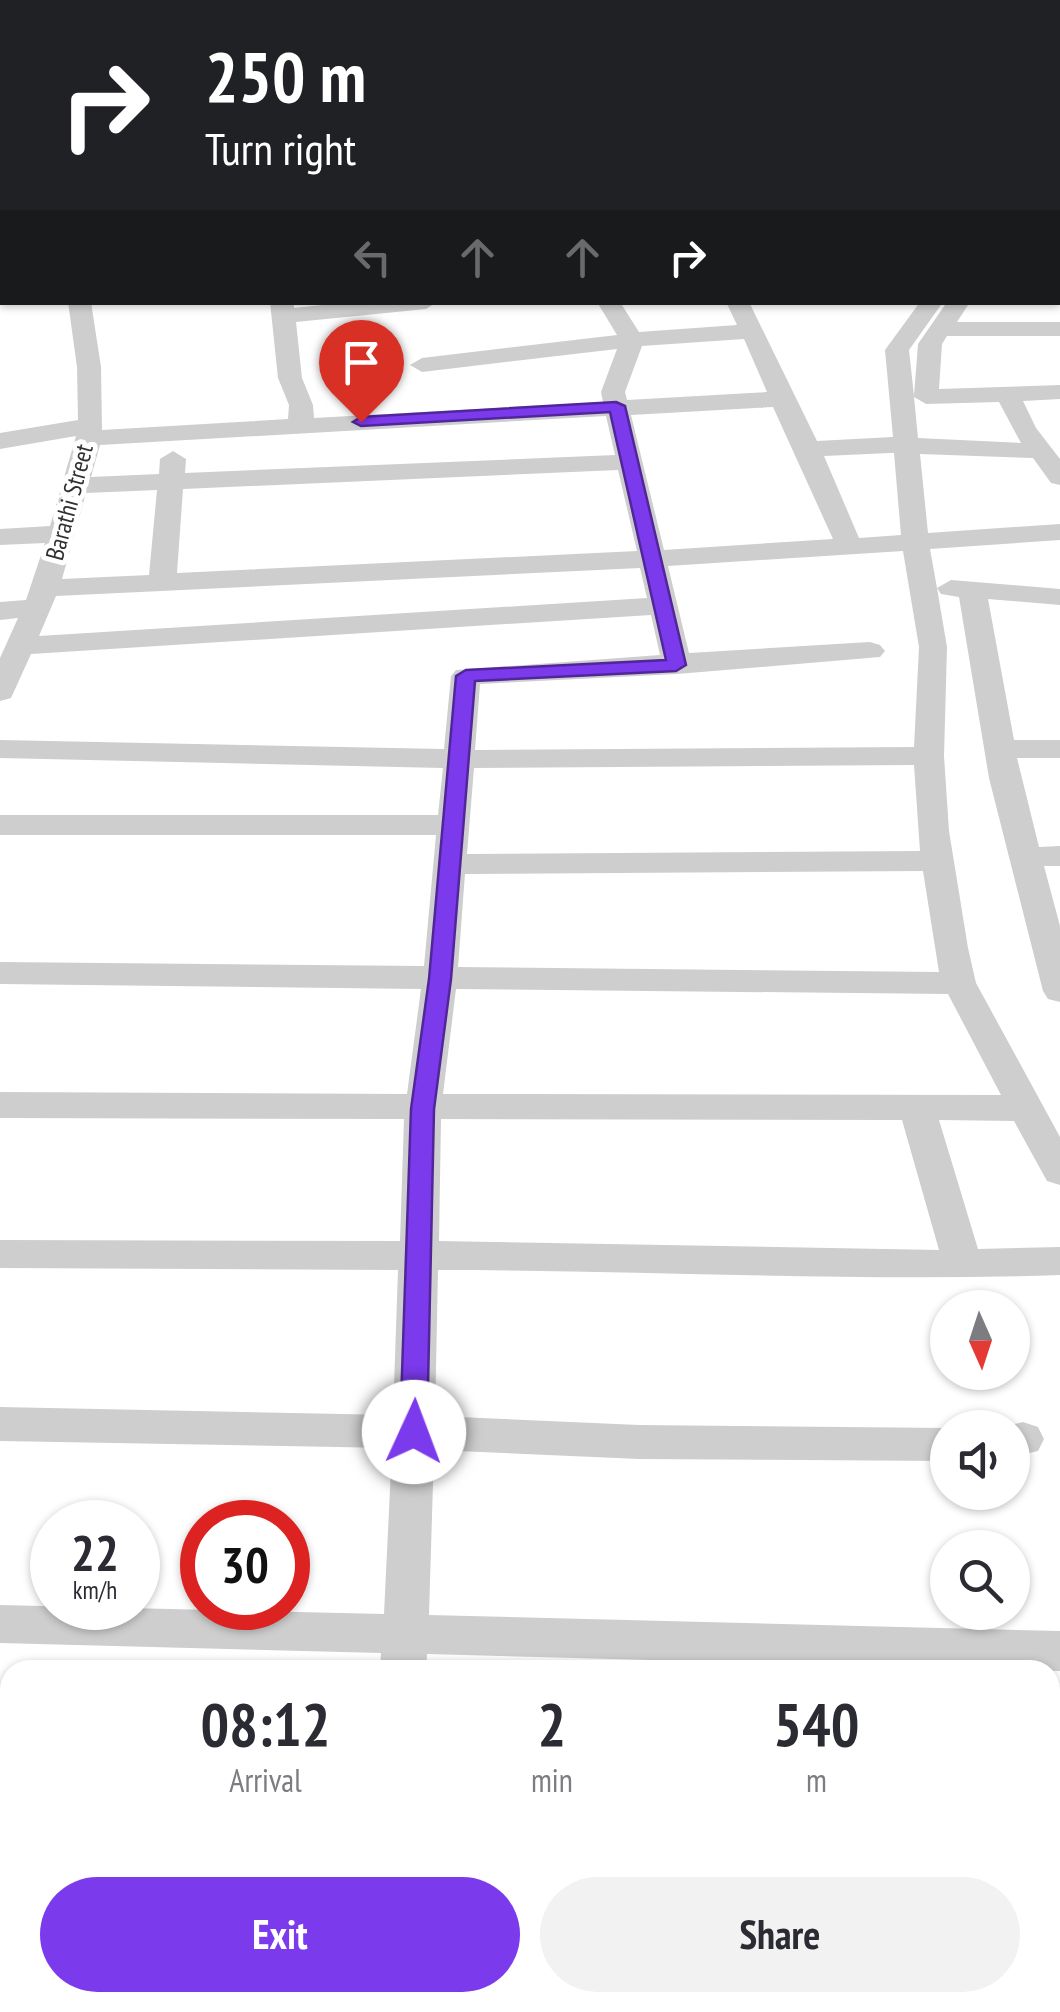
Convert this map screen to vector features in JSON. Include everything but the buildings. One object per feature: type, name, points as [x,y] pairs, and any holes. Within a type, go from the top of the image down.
[{"type":"street","name":"Barathi Street","points":[[1,687],[40,598],[88,432],[89,367],[79,305]]},
{"type":"street","points":[[301,425],[301,405],[290,378],[283,309],[365,305]]},
{"type":"street","points":[[610,305],[632,340],[615,399],[676,665]]},
{"type":"street","points":[[739,305],[772,369],[781,399],[808,449],[849,545]]},
{"type":"street","points":[[930,305],[897,350],[915,540],[933,648],[929,756],[937,860],[959,983],[1060,1172]]},
{"type":"street","points":[[957,305],[930,344],[926,396],[1060,392]]},
{"type":"street","points":[[941,329],[1060,328]]},
{"type":"street","points":[[422,365],[632,340],[754,331]]},
{"type":"street","points":[[1008,394],[1012,408],[1060,477]]},
{"type":"street","points":[[0,441],[88,432],[176,433],[301,425],[615,399],[781,399]]},
{"type":"street","points":[[162,581],[176,433]]},
{"type":"street","points":[[808,449],[908,446],[1040,451]]},
{"type":"street","points":[[73,486],[631,462]]},
{"type":"street","points":[[0,610],[40,598],[162,581],[653,559],[1060,532]]},
{"type":"street","points":[[0,537],[59,534]]},
{"type":"street","points":[[923,586],[1060,597]]},
{"type":"street","points":[[972,589],[1000,749],[1060,991]]},
{"type":"street","points":[[20,646],[662,606]]},
{"type":"street","points":[[405,1652],[422,1109],[440,979],[466,676],[870,651]]},
{"type":"street","points":[[0,749],[457,759],[929,756]]},
{"type":"street","points":[[1000,749],[1060,749]]},
{"type":"street","points":[[0,825],[453,825]]},
{"type":"street","points":[[1025,857],[1060,856]]},
{"type":"street","points":[[450,864],[937,860]]},
{"type":"street","points":[[0,973],[959,983]]},
{"type":"street","points":[[0,1105],[1024,1108]]},
{"type":"street","points":[[917,1110],[963,1264]]},
{"type":"street","points":[[0,1254],[623,1256],[963,1264],[1060,1261]]},
{"type":"street","points":[[0,1424],[414,1432],[639,1442],[930,1444]]},
{"type":"street","points":[[0,1624],[405,1652],[1060,1651]]},
{"type":"route","points":[[361,422],[616,406],[676,665],[466,676],[440,979],[422,1109],[414,1432]]}]
